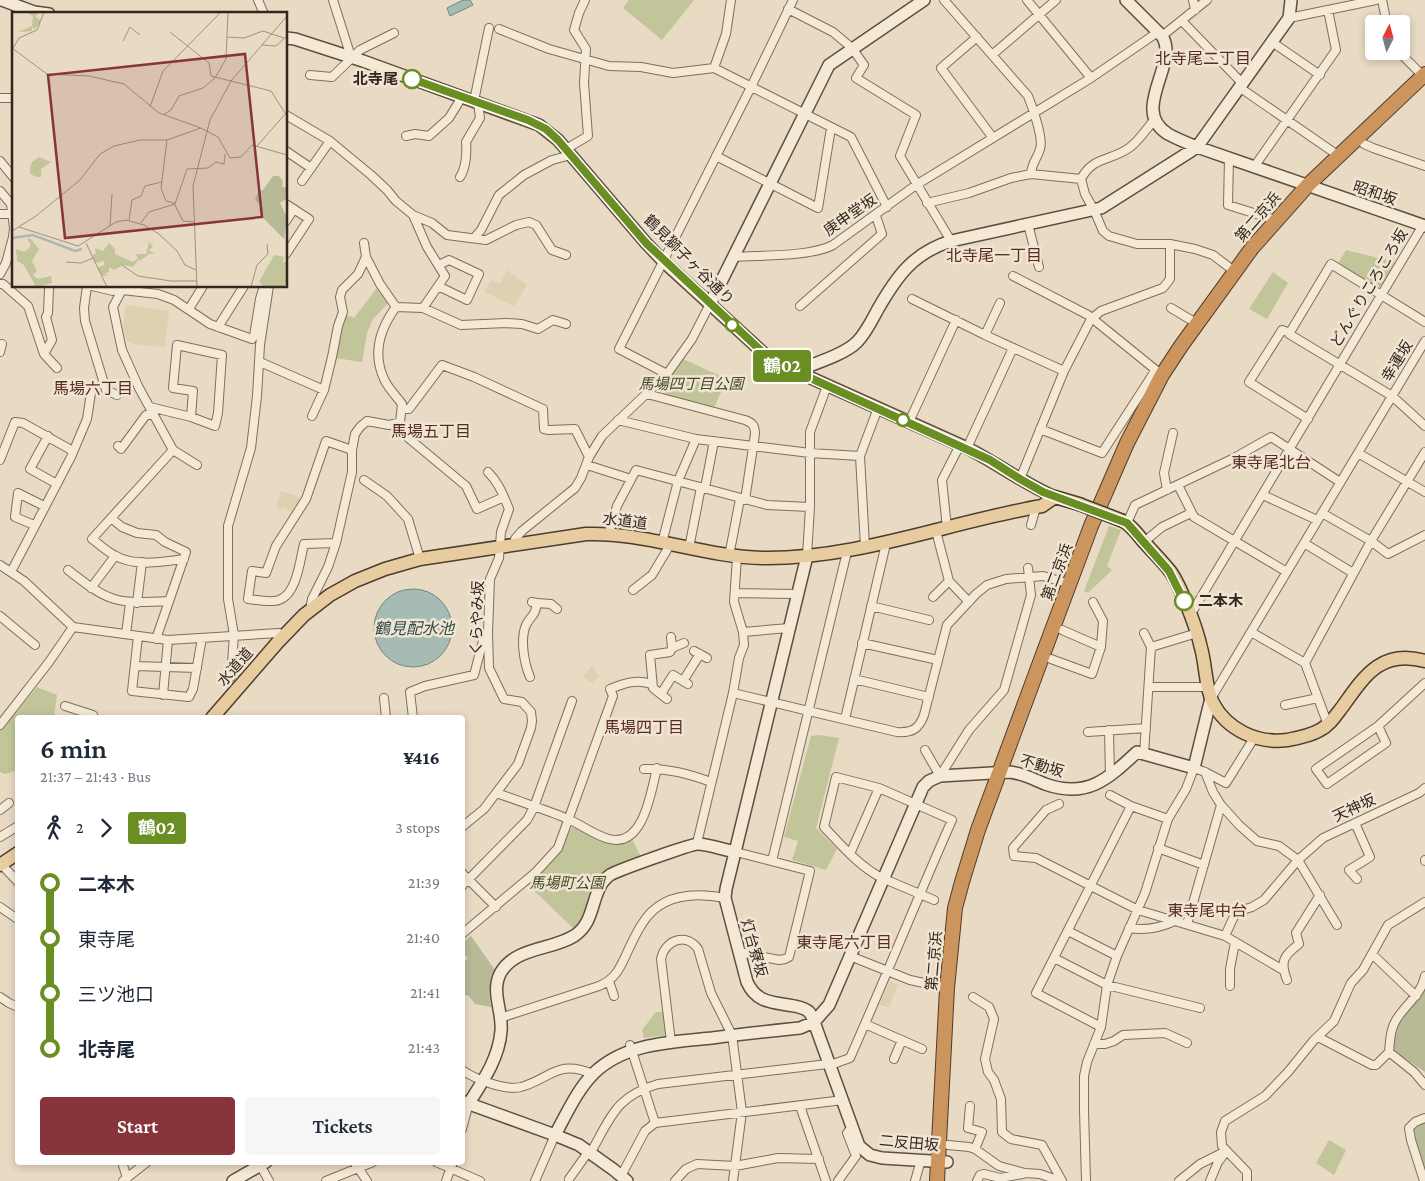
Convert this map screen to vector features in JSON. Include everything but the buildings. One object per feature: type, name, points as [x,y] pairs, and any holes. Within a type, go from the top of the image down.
[{"type":"highway","name":"第二京浜","points":[[938,1181],[948,1145],[959,950],[964,911],[1004,772],[1070,584],[1127,443],[1159,373],[1234,271],[1276,220],[1364,144],[1424,78]]},
{"type":"highway","name":"第二京浜","points":[[946,1181],[943,1162],[947,988],[952,937],[960,891],[978,830],[1051,659],[1114,493],[1136,443],[1174,374],[1204,326],[1250,263],[1339,156],[1424,78]]},
{"type":"main road","name":"水道道","points":[[215,715],[283,636],[313,608],[354,581],[385,569],[420,559],[586,534],[609,533],[733,556],[763,558],[807,556],[846,551],[1042,506],[1055,497]]},
{"type":"main road","name":"鶴見獅子ヶ谷通り","points":[[1055,497],[1125,522]]},
{"type":"main road","points":[[1125,522],[1172,574],[1197,633],[1214,704],[1226,719],[1244,734],[1272,741],[1311,734],[1328,725],[1362,680],[1374,668],[1399,658],[1425,661]]},
{"type":"main road","points":[[0,864],[15,855]]},
{"type":"street","points":[[2,0],[34,12]]},
{"type":"street","points":[[258,0],[263,12]]},
{"type":"street","points":[[333,0],[351,57]]},
{"type":"street","points":[[475,237],[481,230],[499,196],[505,190],[524,175],[569,152],[588,136],[584,83],[586,46],[574,30],[579,13],[586,0]]},
{"type":"street","points":[[714,68],[726,34],[731,0]]},
{"type":"street","points":[[667,374],[619,349],[751,87],[792,0]]},
{"type":"street","points":[[516,545],[515,539],[522,530],[575,488],[602,436],[667,374],[692,339],[829,65],[924,0]]},
{"type":"street","points":[[944,0],[1028,96],[1041,144],[1040,150],[1031,164],[1031,174]]},
{"type":"street","points":[[1026,0],[1091,78]]},
{"type":"street","points":[[992,55],[1056,0]]},
{"type":"street","points":[[1126,0],[1165,41],[1166,49],[1153,103],[1156,119],[1129,148],[1086,169],[1081,179],[1085,194],[1103,231],[1109,236],[1138,244],[1170,244],[1213,255],[1234,271]]},
{"type":"street","points":[[1193,0],[1196,10]]},
{"type":"street","name":"庚申堂坂","points":[[734,256],[807,252],[827,248],[876,216],[916,185],[1091,78],[1182,20],[1207,0]]},
{"type":"street","points":[[796,372],[843,351],[856,343],[864,334],[895,282],[910,263],[923,253],[936,246],[951,242],[1101,208],[1197,147],[1289,18],[1291,0]]},
{"type":"street","points":[[1289,18],[1376,0]]},
{"type":"street","points":[[1382,0],[1384,15]]},
{"type":"street","points":[[788,9],[833,32],[852,48],[864,66],[856,78],[916,115],[900,156],[951,242]]},
{"type":"street","points":[[1254,167],[1336,50],[1328,10]]},
{"type":"street","points":[[1182,20],[1240,85],[1286,120],[1339,156]]},
{"type":"street","points":[[460,177],[464,171],[466,142],[480,118],[476,102],[489,28]]},
{"type":"street","points":[[499,28],[549,49],[609,66],[641,67],[673,73],[714,68],[851,137],[887,207]]},
{"type":"street","points":[[310,75],[332,77],[360,50],[394,33]]},
{"type":"street","points":[[977,37],[941,68],[993,138]]},
{"type":"street","name":"鶴見獅子ヶ谷通り","points":[[288,39],[351,57],[539,125],[558,140],[569,152],[664,262],[764,354],[778,364],[990,460],[1020,479],[1055,497]]},
{"type":"street","points":[[1272,42],[1320,75]]},
{"type":"street","points":[[1407,60],[1424,78]]},
{"type":"street","points":[[406,136],[415,134],[429,136],[449,118],[462,97]]},
{"type":"street","points":[[288,116],[330,141],[371,175],[387,190],[396,202],[413,215],[432,223],[447,236],[475,237],[486,240],[516,225],[529,222],[536,225],[552,250],[566,255]]},
{"type":"street","name":"昭和坂","points":[[1156,119],[1168,134],[1197,147],[1424,225]]},
{"type":"street","points":[[716,156],[818,208],[830,128]]},
{"type":"street","points":[[302,181],[330,141]]},
{"type":"street","points":[[1364,144],[1425,166]]},
{"type":"street","points":[[288,152],[311,168]]},
{"type":"street","points":[[1229,158],[1228,205],[1276,220]]},
{"type":"street","points":[[0,161],[12,176]]},
{"type":"street","points":[[927,203],[969,194],[1011,178],[1031,174],[1081,179]]},
{"type":"street","points":[[0,192],[11,204],[12,214],[0,214]]},
{"type":"street","points":[[288,205],[309,219],[288,251]]},
{"type":"street","points":[[288,218],[294,209]]},
{"type":"street","points":[[413,215],[427,247],[446,276],[424,308]]},
{"type":"street","points":[[800,306],[882,234],[876,216]]},
{"type":"street","points":[[1028,224],[1038,267]]},
{"type":"street","name":"どんぐりころころ坂","points":[[1189,612],[1194,609],[1380,295],[1424,225]]},
{"type":"street","points":[[0,274],[6,264],[12,241]]},
{"type":"street","points":[[364,243],[366,257],[380,284],[396,307]]},
{"type":"street","points":[[1020,479],[1064,371],[1092,319],[1100,311],[1163,288],[1170,279],[1170,244]]},
{"type":"street","points":[[312,416],[324,390],[342,312],[340,297],[342,290],[358,274],[366,257]]},
{"type":"street","points":[[438,265],[449,260],[479,274],[467,300],[438,286]]},
{"type":"street","points":[[1290,333],[1331,264],[1425,322]]},
{"type":"street","points":[[1013,276],[1088,315],[1159,373],[1102,453],[1040,429]]},
{"type":"street","points":[[0,284],[3,284],[28,306],[44,354],[57,368]]},
{"type":"street","points":[[44,354],[52,340],[46,317],[48,312],[48,288]]},
{"type":"street","points":[[87,288],[84,308],[85,321],[106,390],[118,395]]},
{"type":"street","points":[[102,288],[113,290],[118,288]]},
{"type":"street","points":[[121,288],[113,307],[122,350],[164,437],[173,450],[197,466]]},
{"type":"street","points":[[126,288],[158,294],[174,300],[210,324],[252,339],[263,288]]},
{"type":"street","points":[[158,294],[162,288]]},
{"type":"street","points":[[189,309],[202,288]]},
{"type":"street","points":[[218,327],[243,288]]},
{"type":"street","points":[[230,677],[234,635],[228,599],[228,526],[250,448],[260,362],[260,345],[269,288]]},
{"type":"street","points":[[912,299],[1064,371]]},
{"type":"street","points":[[985,335],[1000,303]]},
{"type":"street","points":[[396,307],[424,308],[461,325],[522,324],[538,330],[553,320],[566,324]]},
{"type":"street","points":[[396,307],[382,330],[378,345],[378,359],[386,382],[402,404],[403,409],[400,422],[406,436],[466,486],[477,510],[504,497],[501,488],[488,472]]},
{"type":"street","points":[[1171,308],[1196,323]]},
{"type":"street","points":[[909,422],[956,320]]},
{"type":"street","points":[[1308,419],[1249,382],[1282,330],[1290,333],[1392,396],[1425,426]]},
{"type":"street","name":"幸運坂","points":[[1251,632],[1425,341]]},
{"type":"street","points":[[0,352],[2,344]]},
{"type":"street","points":[[150,408],[191,417],[215,426],[218,413],[222,355],[177,345],[172,388],[192,391],[191,417]]},
{"type":"street","points":[[969,602],[949,581],[941,529],[942,480],[963,447],[1013,348]]},
{"type":"street","points":[[260,362],[324,390]]},
{"type":"street","points":[[403,409],[410,409],[442,365],[543,408],[544,429],[575,428],[588,461],[631,480]]},
{"type":"street","points":[[500,1018],[600,986],[610,981],[618,971],[642,923],[661,905],[675,897],[692,894],[725,898],[807,556],[810,507],[810,432],[827,386]]},
{"type":"street","points":[[91,393],[87,419],[74,451],[34,525],[4,569],[24,581],[73,627],[168,640],[279,633],[283,636]]},
{"type":"street","points":[[646,394],[750,422],[755,428],[733,556],[734,602],[743,632],[744,645],[738,658],[733,693],[697,843]]},
{"type":"street","points":[[865,546],[860,456],[878,408]]},
{"type":"street","points":[[118,446],[121,449],[146,415],[154,415]]},
{"type":"street","points":[[618,420],[714,442],[810,453],[860,456]]},
{"type":"street","points":[[0,460],[15,422],[48,436],[74,451]]},
{"type":"street","points":[[313,608],[311,604],[312,599],[328,567],[336,543],[352,472],[352,450],[355,434],[367,422],[389,425],[400,422]]},
{"type":"street","points":[[1167,490],[1164,473],[1173,433]]},
{"type":"street","points":[[48,436],[30,469],[57,484]]},
{"type":"street","points":[[1125,522],[1135,505],[1271,437],[1340,482]]},
{"type":"street","points":[[633,590],[652,575],[666,544],[678,481],[696,439]]},
{"type":"street","points":[[336,543],[304,544],[298,571],[286,596],[278,601],[248,599],[252,572],[266,573],[276,546],[306,499],[326,441],[352,450]]},
{"type":"street","points":[[689,548],[714,442]]},
{"type":"street","points":[[173,450],[92,539],[115,556],[127,560],[142,562],[184,559]]},
{"type":"street","points":[[1305,663],[1371,541],[1425,452]]},
{"type":"street","points":[[1358,453],[1425,492]]},
{"type":"street","points":[[609,533],[618,506],[636,470],[767,505],[810,507]]},
{"type":"street","points":[[364,480],[387,496],[408,519],[420,559]]},
{"type":"street","points":[[1178,485],[1194,517],[1287,572]]},
{"type":"street","points":[[34,525],[15,517],[18,493],[44,506]]},
{"type":"street","points":[[1263,495],[1317,520]]},
{"type":"street","name":"くらやみ坂","points":[[497,793],[518,764],[532,721],[531,712],[522,702],[504,698],[490,668],[488,633],[490,579],[498,558],[501,532],[509,509],[504,497]]},
{"type":"street","points":[[1031,525],[1036,507]]},
{"type":"street","points":[[1144,542],[1162,527],[1191,513]]},
{"type":"street","points":[[1322,513],[1371,541],[1388,554],[1425,535]]},
{"type":"street","points":[[111,518],[122,527],[136,533],[156,536],[186,552],[156,639]]},
{"type":"street","points":[[844,719],[886,548],[884,542]]},
{"type":"street","points":[[1304,543],[1353,573]]},
{"type":"street","points":[[772,861],[846,551]]},
{"type":"street","points":[[91,588],[115,556]]},
{"type":"street","points":[[126,634],[142,562]]},
{"type":"street","points":[[535,1181],[555,1134],[574,1099],[593,1074],[630,1048],[800,1028],[814,1022],[829,1005],[882,878],[923,787],[928,781],[940,776],[969,730],[1004,690],[1031,595],[1028,568]]},
{"type":"street","points":[[68,570],[104,596],[134,603],[169,601]]},
{"type":"street","points":[[733,693],[897,732],[909,732],[921,724],[945,625],[987,585],[1006,579],[1029,576],[1043,576],[1070,584]]},
{"type":"street","points":[[933,597],[949,581]]},
{"type":"street","points":[[735,593],[797,594]]},
{"type":"street","points":[[1051,659],[1092,674],[1101,647],[1103,621],[1093,602]]},
{"type":"street","points":[[530,676],[526,668],[524,639],[526,624],[535,613],[534,603],[551,604],[557,609]]},
{"type":"street","points":[[871,606],[929,620]]},
{"type":"street","points":[[0,616],[35,644]]},
{"type":"street","points":[[0,725],[49,662],[73,627]]},
{"type":"street","points":[[743,632],[789,628]]},
{"type":"street","points":[[1062,630],[1101,647]]},
{"type":"street","points":[[1086,1181],[1084,1076],[1100,1027],[1108,985],[1117,956],[1145,892],[1168,819],[1199,770],[1210,692],[1251,632],[1305,663],[1328,725]]},
{"type":"street","points":[[413,715],[410,692],[425,686],[474,675],[484,638],[488,633]]},
{"type":"street","points":[[1144,633],[1151,647],[1144,754],[1199,770],[1226,783],[1254,738]]},
{"type":"street","points":[[1151,647],[1197,633]]},
{"type":"street","points":[[138,636],[132,692],[189,697],[193,689],[202,638]]},
{"type":"street","points":[[671,637],[672,648]]},
{"type":"street","points":[[163,696],[168,640]]},
{"type":"street","points":[[684,643],[672,648],[670,652],[650,654],[651,684],[664,697],[673,675],[686,683],[700,654]]},
{"type":"street","points":[[862,643],[938,660]]},
{"type":"street","points":[[135,666],[197,668]]},
{"type":"street","points":[[854,679],[929,697]]},
{"type":"street","points":[[465,932],[536,872],[558,848],[613,696],[610,688],[628,682],[642,681],[651,684]]},
{"type":"street","points":[[1378,726],[1386,743],[1327,784],[1316,769],[1378,726],[1425,683]]},
{"type":"street","points":[[1149,687],[1210,692]]},
{"type":"street","points":[[384,698],[386,715]]},
{"type":"street","points":[[1285,705],[1318,698]]},
{"type":"street","points":[[465,883],[527,820],[534,807],[572,701]]},
{"type":"street","points":[[65,706],[93,714]]},
{"type":"street","points":[[1088,732],[1146,728]]},
{"type":"street","points":[[1109,730],[1110,776]]},
{"type":"street","points":[[926,750],[940,776]]},
{"type":"street","name":"不動坂","points":[[940,776],[1018,772],[1046,784],[1071,789],[1088,788],[1110,776],[1137,752],[1144,754]]},
{"type":"street","points":[[644,769],[657,768],[685,773],[711,782]]},
{"type":"street","points":[[465,825],[484,809],[497,793],[569,819],[599,836],[617,841],[628,836],[639,826],[645,816],[657,768]]},
{"type":"street","points":[[1199,770],[1221,805],[1238,825],[1257,841],[1279,846],[1298,860],[1337,925]]},
{"type":"street","points":[[569,1179],[590,1152],[613,1112],[632,1094],[643,1088],[658,1084],[836,1063],[850,1058],[887,970],[920,894],[952,820],[879,788],[836,777],[824,827],[850,854],[877,876],[920,894],[934,900]]},
{"type":"street","points":[[850,854],[879,788]]},
{"type":"street","name":"天神坂","points":[[1225,936],[1236,912],[1252,907],[1264,900],[1298,860],[1323,838],[1419,793],[1425,788]]},
{"type":"street","points":[[1110,795],[1132,806],[1168,819]]},
{"type":"street","points":[[0,810],[9,803]]},
{"type":"street","points":[[1059,804],[1046,810],[1014,848],[1014,856],[1036,858],[1138,910],[1225,936],[1283,970]]},
{"type":"street","points":[[1187,924],[1221,805]]},
{"type":"street","points":[[1100,1027],[1036,993],[1132,806]]},
{"type":"street","points":[[1355,823],[1370,857],[1349,870],[1357,879]]},
{"type":"street","points":[[0,837],[15,828]]},
{"type":"street","points":[[739,952],[779,960],[789,957],[810,871],[697,843],[608,876],[598,890],[594,909],[583,929],[576,935],[558,944],[527,953],[509,963],[500,972],[496,998],[501,1030],[498,1048],[484,1080],[466,1102],[555,1134],[590,1152],[624,1179],[646,1131],[655,1123],[843,1100]]},
{"type":"street","points":[[1158,848],[1204,865]]},
{"type":"street","points":[[0,864],[15,879]]},
{"type":"street","points":[[465,876],[496,907]]},
{"type":"street","points":[[1287,980],[1283,970],[1283,962],[1287,953],[1299,944],[1296,933],[1320,895]]},
{"type":"street","name":"灯台寮坂","points":[[725,898],[751,991],[766,1001],[802,1008],[809,1012],[814,1022]]},
{"type":"street","points":[[1247,1181],[1247,1172],[1222,1146],[1221,1136],[1225,1121],[1265,1096],[1288,1072],[1334,1021],[1351,983],[1363,970],[1388,925],[1425,902]]},
{"type":"street","points":[[0,907],[15,917]]},
{"type":"street","points":[[1129,928],[1138,930],[1156,928],[1175,921]]},
{"type":"street","points":[[1068,930],[1117,956]]},
{"type":"street","points":[[671,1042],[661,959],[663,951],[670,944],[679,940],[687,940],[695,944],[698,949],[711,993],[732,1035],[742,1112],[734,1181]]},
{"type":"street","points":[[1230,986],[1230,969],[1235,942]]},
{"type":"street","points":[[1372,954],[1416,996]]},
{"type":"street","points":[[850,956],[910,980],[947,988]]},
{"type":"street","points":[[1054,958],[1108,985],[1200,1008]]},
{"type":"street","points":[[1318,1037],[1372,1065],[1376,1065],[1389,1052],[1390,1034],[1394,1023],[1419,992],[1425,976]]},
{"type":"street","points":[[610,981],[614,996]]},
{"type":"street","points":[[0,997],[15,1006]]},
{"type":"street","points":[[973,997],[989,1007],[994,1018],[985,1059],[988,1072],[994,1080],[1002,1099],[1002,1132],[1011,1139],[1042,1145],[1061,1181]]},
{"type":"street","name":"二反田坂","points":[[814,1022],[859,1146],[870,1155],[882,1158],[943,1162]]},
{"type":"street","points":[[865,1024],[922,1049]]},
{"type":"street","points":[[1094,1044],[1105,1044],[1123,1035],[1166,1033],[1187,1042]]},
{"type":"street","points":[[894,1059],[902,1040]]},
{"type":"street","points":[[630,1048],[655,1123]]},
{"type":"street","points":[[1389,1052],[1414,1072],[1425,1086]]},
{"type":"street","points":[[465,1071],[484,1080],[514,1088],[567,1068],[581,1069],[593,1074]]},
{"type":"street","points":[[800,1106],[826,1181]]},
{"type":"street","points":[[970,1106],[968,1128],[982,1132],[975,1149]]},
{"type":"street","points":[[1424,1181],[1409,1128],[1415,1122],[1425,1118]]},
{"type":"street","points":[[838,1181],[856,1156],[847,1133],[852,1127]]},
{"type":"street","name":"二反田坂","points":[[948,1145],[969,1146],[998,1166],[1025,1173],[1040,1174],[1061,1181]]},
{"type":"street","points":[[1178,1181],[1200,1164],[1226,1151]]},
{"type":"street","points":[[1210,1181],[1218,1162],[1226,1151]]},
{"type":"street","points":[[675,1181],[686,1169],[697,1164],[735,1166],[778,1158],[819,1160]]},
{"type":"street","points":[[915,1181],[921,1160]]},
{"type":"street","points":[[122,1165],[125,1180],[143,1165]]},
{"type":"street","points":[[233,1181],[261,1165]]},
{"type":"street","points":[[263,1165],[270,1181]]},
{"type":"street","points":[[326,1181],[356,1166],[367,1181]]},
{"type":"street","points":[[446,1181],[452,1166],[480,1181]]},
{"type":"street","points":[[977,1181],[980,1175],[984,1174],[1000,1178],[1025,1173]]},
{"type":"shaded area","points":[[507,270],[527,285],[514,306],[485,292],[491,280],[500,284]]},
{"type":"shaded area","points":[[126,305],[169,311],[165,347],[134,344],[127,341],[123,326]]},
{"type":"shaded area","points":[[281,491],[302,498],[291,512],[285,507],[281,510],[276,507]]},
{"type":"shaded area","points":[[592,665],[599,676],[593,684],[583,677]]},
{"type":"shaded area","points":[[890,981],[898,985],[889,1008],[879,1004]]},
{"type":"green space","points":[[629,0],[694,0],[662,40],[623,8]]},
{"type":"green space","points":[[1346,250],[1395,262],[1381,286],[1377,287],[1338,264]]},
{"type":"green space","points":[[1273,272],[1288,283],[1267,319],[1249,309]]},
{"type":"green space","points":[[380,284],[391,300],[373,319],[367,333],[362,362],[335,358],[344,314],[354,318]]},
{"type":"green space","name":"馬場四丁目公園","points":[[683,359],[727,379],[713,410],[655,394],[673,374]]},
{"type":"green space","points":[[1109,526],[1121,530],[1107,566],[1112,570],[1088,593],[1084,591]]},
{"type":"green space","points":[[37,687],[57,695],[54,715],[15,715],[15,771],[5,774],[0,772],[0,728],[8,722]]},
{"type":"green space","points":[[819,735],[839,738],[816,828],[837,849],[826,870],[792,860],[798,841],[784,837],[811,736]]},
{"type":"green space","name":"馬場町公園","points":[[575,826],[600,839],[631,837],[642,859],[607,873],[583,919],[574,929],[527,884],[561,848],[571,828]]},
{"type":"green space","points":[[471,936],[495,970],[490,988],[491,1007],[475,1004],[469,996],[465,995],[465,961],[468,958],[465,955],[465,941]]},
{"type":"green space","points":[[1425,988],[1425,1072],[1394,1051],[1394,1047],[1395,1033],[1404,1012]]},
{"type":"green space","points":[[656,1012],[663,1012],[666,1035],[644,1038],[642,1030]]},
{"type":"green space","points":[[1425,1121],[1425,1170],[1413,1130]]},
{"type":"green space","points":[[1329,1140],[1346,1150],[1334,1175],[1316,1163]]},
{"type":"water","points":[[463,0],[470,0],[473,5],[450,16],[447,8]]},
{"type":"water","name":"鶴見配水池","points":[[413,589],[428,592],[440,601],[449,613],[452,628],[449,643],[440,655],[428,664],[413,667],[398,664],[386,655],[377,643],[374,628],[377,613],[386,601],[398,592]]},
{"type":"bus line","name":"鶴02","points":[[412,79],[528,120],[546,129],[558,140],[664,262],[771,360],[967,448],[1043,492],[1124,521],[1169,571],[1184,601]]},
{"type":"place","name":"北寺尾","points":[[412,79]]},
{"type":"place","name":"二本木","points":[[1184,601]]},
{"type":"district","name":"北寺尾二丁目","points":[[1203,58]]},
{"type":"district","name":"北寺尾一丁目","points":[[994,255]]},
{"type":"district","name":"馬場六丁目","points":[[93,388]]},
{"type":"district","name":"馬場五丁目","points":[[431,431]]},
{"type":"district","name":"東寺尾北台","points":[[1271,462]]},
{"type":"district","name":"馬場四丁目","points":[[644,727]]},
{"type":"district","name":"東寺尾中台","points":[[1207,910]]},
{"type":"district","name":"東寺尾六丁目","points":[[844,942]]}]
